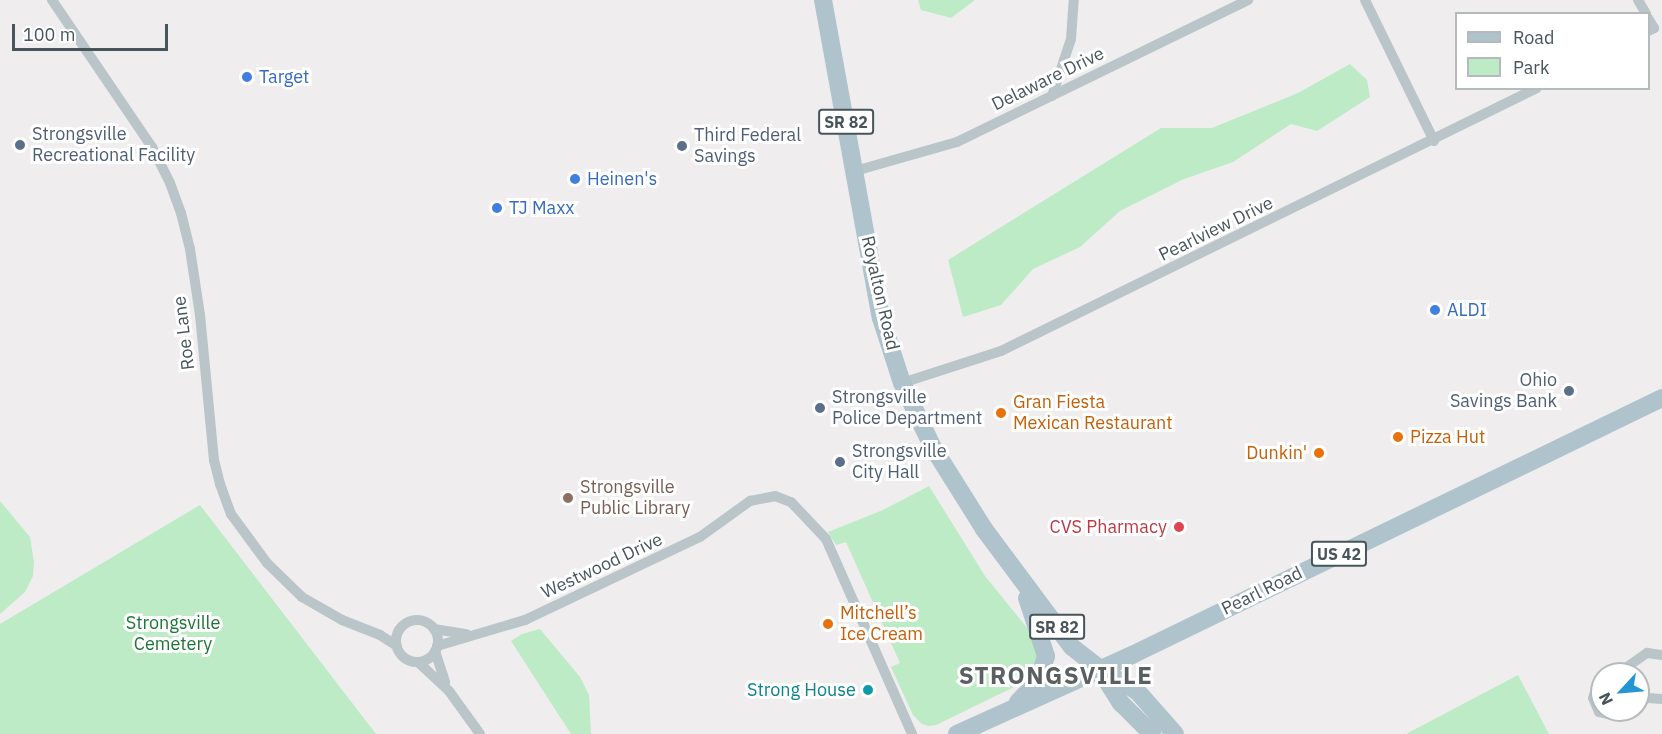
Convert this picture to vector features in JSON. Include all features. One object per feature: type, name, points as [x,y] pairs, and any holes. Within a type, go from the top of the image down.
[{"type":"main road","name":"Royalton Road","points":[[823,0],[881,318],[902,383],[944,468],[1020,580],[1072,646],[1100,669],[1137,691],[1175,734]]},
{"type":"main road","name":"Pearl Road","points":[[957,734],[1100,669],[1662,398]]},
{"type":"main road","points":[[1008,711],[1038,681],[1046,656],[1033,612],[1020,580]]},
{"type":"main road","name":"Royalton Road","points":[[1100,669],[1121,703],[1152,734]]},
{"type":"street","name":"Roe Lane","points":[[52,0],[152,147],[170,183],[181,213],[190,249],[199,309],[214,460],[231,514],[267,563],[302,597],[342,620],[368,629],[397,646]]},
{"type":"street","points":[[1052,96],[1071,39],[1074,0]]},
{"type":"street","name":"Delaware Drive","points":[[855,171],[957,142],[1248,0]]},
{"type":"street","points":[[1365,0],[1434,141]]},
{"type":"street","name":"Pearlview Drive","points":[[902,383],[1001,351],[1434,141],[1533,90]]},
{"type":"street","name":"Westwood Drive","points":[[436,649],[473,634],[525,620],[621,575],[700,537],[750,501],[768,496],[782,498],[801,511],[826,539],[912,734]]},
{"type":"street","points":[[449,690],[436,649],[434,629],[422,620],[404,624],[396,636],[397,646],[406,659],[418,662],[449,690],[480,734]]},
{"type":"street","name":"Roe Lane","points":[[368,629],[404,624]]},
{"type":"street","name":"Westwood Drive","points":[[434,629],[473,634]]},
{"type":"street","points":[[418,662],[428,658],[436,649]]},
{"type":"street","points":[[1634,662],[1647,653],[1662,655]]},
{"type":"green space","points":[[918,0],[975,0],[951,18],[921,10]]},
{"type":"green space","points":[[1350,64],[1367,80],[1370,97],[1317,131],[1291,124],[1233,162],[1184,179],[1120,211],[1080,247],[1033,269],[1001,305],[963,317],[948,260],[1161,128],[1212,128],[1298,93]]},
{"type":"green space","points":[[929,486],[985,576],[1032,634],[1041,663],[1028,679],[1014,687],[936,725],[929,726],[922,724],[913,715],[891,667],[900,663],[846,542],[836,545],[828,532],[883,510]]},
{"type":"green space","points":[[0,501],[30,537],[34,562],[33,576],[25,592],[0,614]]},
{"type":"green space","name":"Strongsville Cemetery","points":[[200,505],[376,734],[0,734],[0,624]]},
{"type":"green space","points":[[540,629],[580,677],[589,695],[591,734],[571,734],[511,641],[522,634]]},
{"type":"green space","points":[[1518,675],[1549,734],[1406,734]]},
{"type":"place","name":"Target","points":[[247,77]]},
{"type":"place","name":"Strongsville Recreational Facility","points":[[20,145]]},
{"type":"place","name":"Third Federal Savings","points":[[682,146]]},
{"type":"place","name":"Heinen's","points":[[575,179]]},
{"type":"place","name":"TJ Maxx","points":[[497,208]]},
{"type":"place","name":"ALDI","points":[[1435,310]]},
{"type":"place","name":"Ohio Savings Bank","points":[[1569,391]]},
{"type":"place","name":"Strongsville Police Department","points":[[820,408]]},
{"type":"place","name":"Gran Fiesta Mexican Restaurant","points":[[1001,413]]},
{"type":"place","name":"Pizza Hut","points":[[1398,437]]},
{"type":"place","name":"Dunkin'","points":[[1319,453]]},
{"type":"place","name":"Strongsville City Hall","points":[[840,462]]},
{"type":"place","name":"Strongsville Public Library","points":[[568,498]]},
{"type":"place","name":"CVS Pharmacy","points":[[1179,527]]},
{"type":"place","name":"Mitchell’s Ice Cream","points":[[828,624]]},
{"type":"place","name":"Strong House","points":[[868,690]]},
{"type":"district","name":"STRONGSVILLE","points":[[1056,676]]}]
